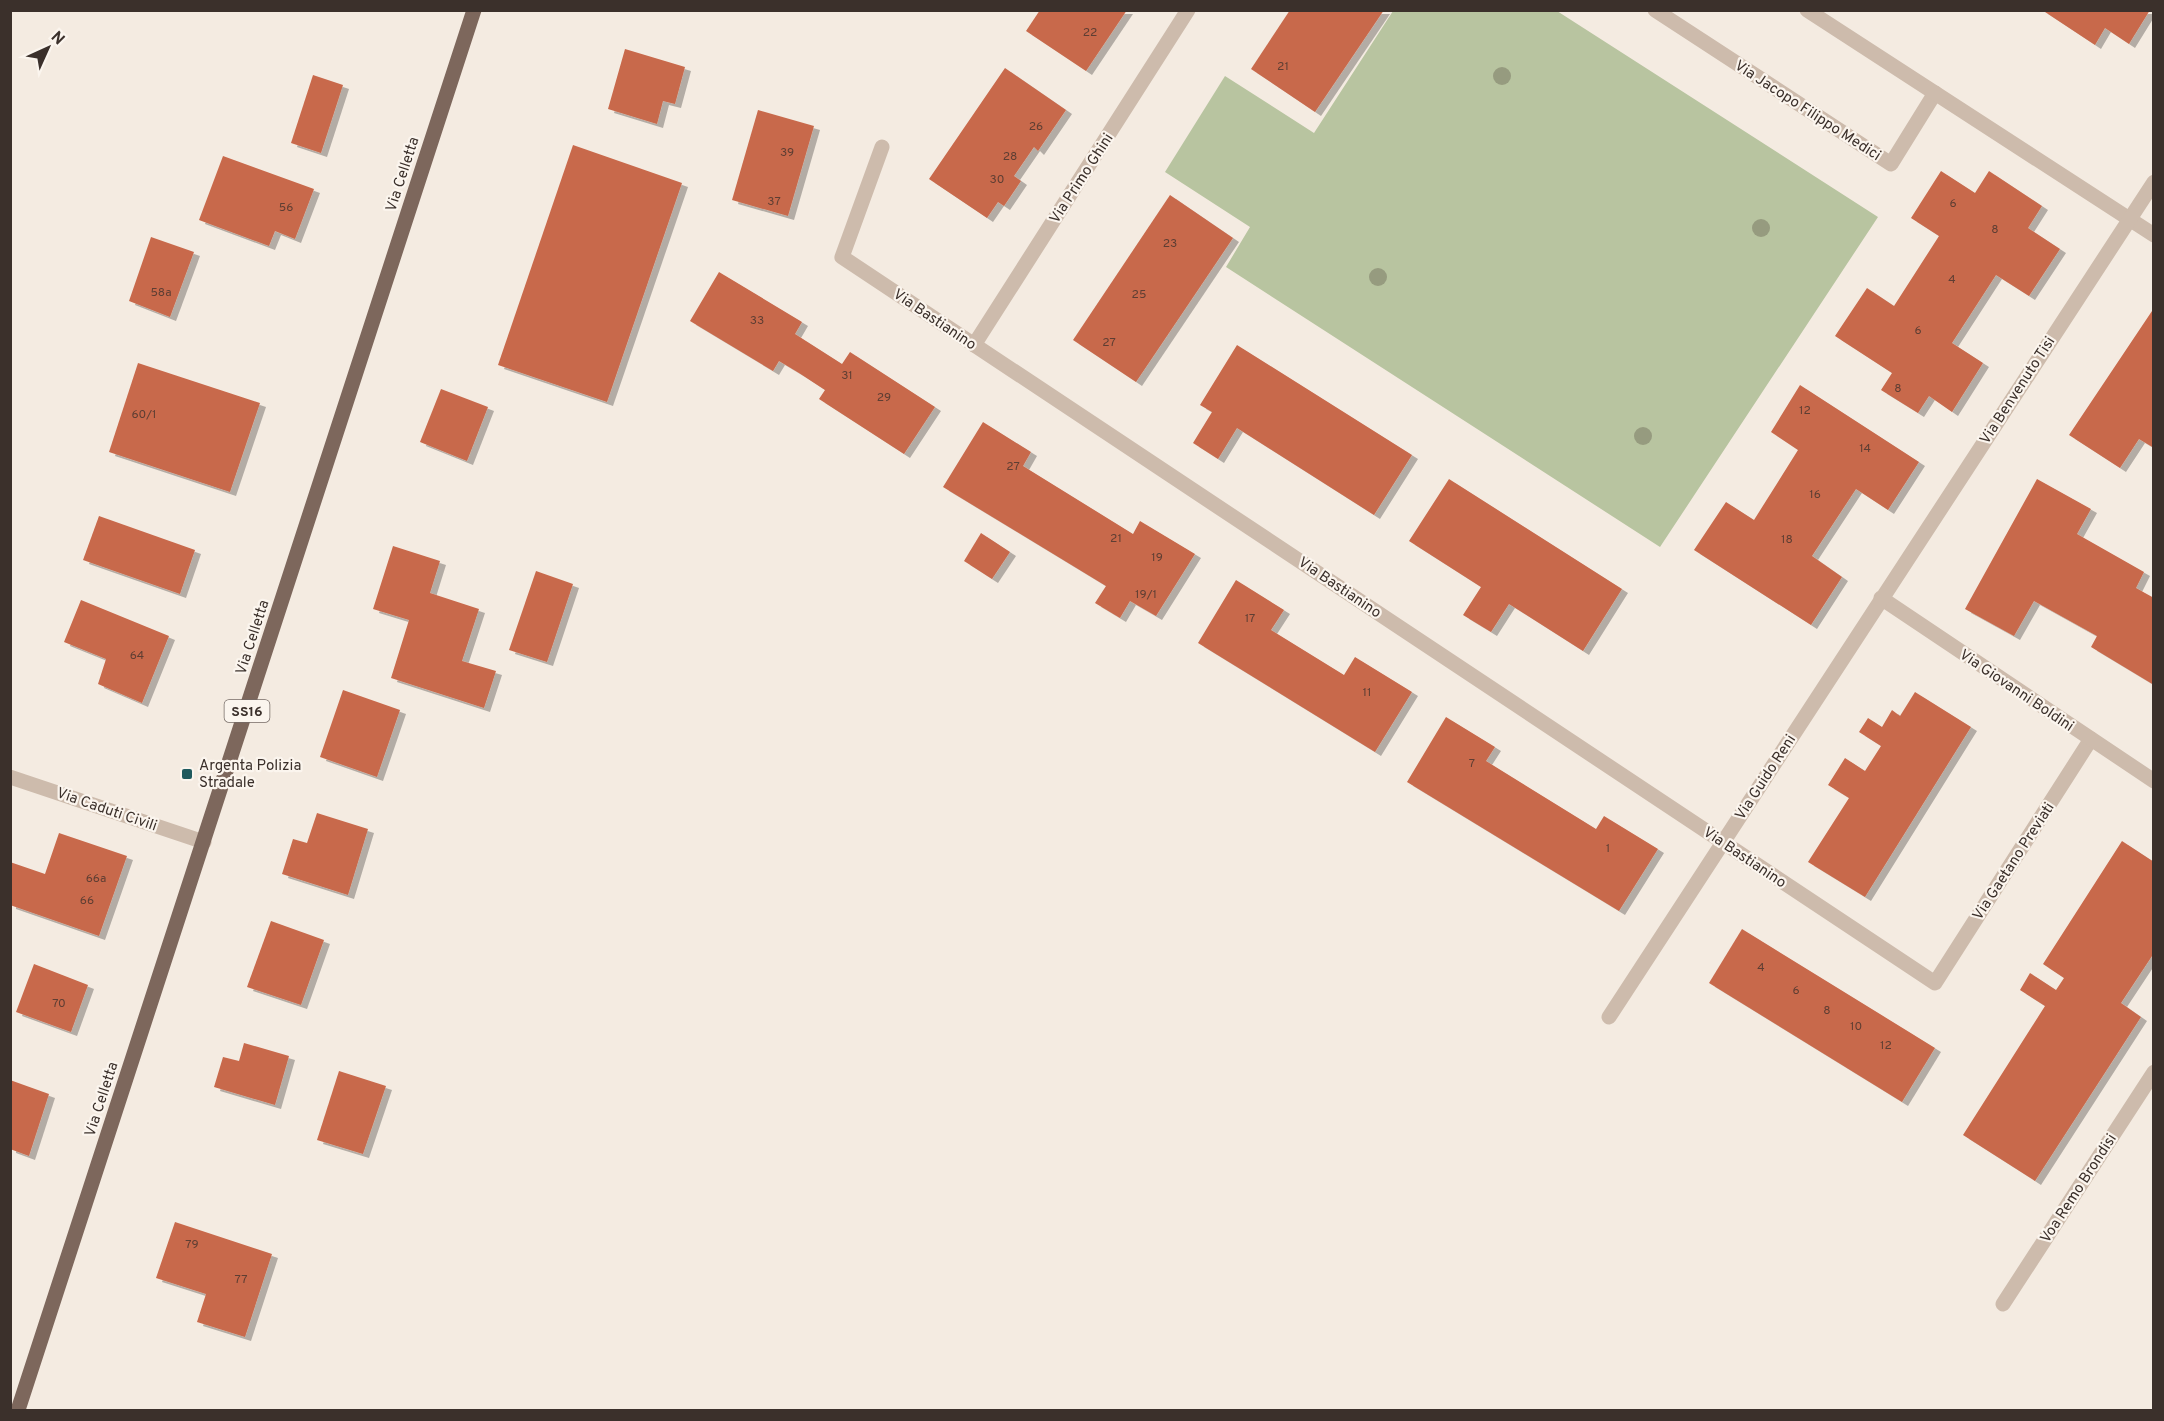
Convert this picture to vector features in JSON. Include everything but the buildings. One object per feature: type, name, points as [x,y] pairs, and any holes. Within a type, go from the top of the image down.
[{"type":"main road","name":"Via Celletta","points":[[18,1410],[474,10]]},
{"type":"street","name":"Via Primo Ghini","points":[[975,345],[1188,10]]},
{"type":"street","name":"Via Jacopo Filippo Medici","points":[[1655,10],[1891,164],[1935,93]]},
{"type":"street","points":[[1807,10],[2154,235]]},
{"type":"street","name":"Via Bastianino","points":[[882,147],[842,257],[1935,983]]},
{"type":"street","name":"Via Benvenuto Tisi","points":[[1881,598],[2154,182]]},
{"type":"street","name":"Via Giovanni Boldini","points":[[1881,598],[2154,781]]},
{"type":"street","name":"Via Guido Reni","points":[[1609,1017],[1881,598]]},
{"type":"street","name":"Via Gaetano Previati","points":[[1935,983],[2091,739]]},
{"type":"street","name":"Via Caduti Civili","points":[[10,777],[204,842]]},
{"type":"street","name":"Voa Remo Brondisi","points":[[2003,1304],[2154,1072]]},
{"type":"green space","points":[[1393,11],[1557,11],[1878,217],[1660,547],[1226,267],[1250,227],[1165,172],[1225,76],[1314,133]]},
{"type":"place","name":"Argenta Polizia Stradale","points":[[187,774]]}]
